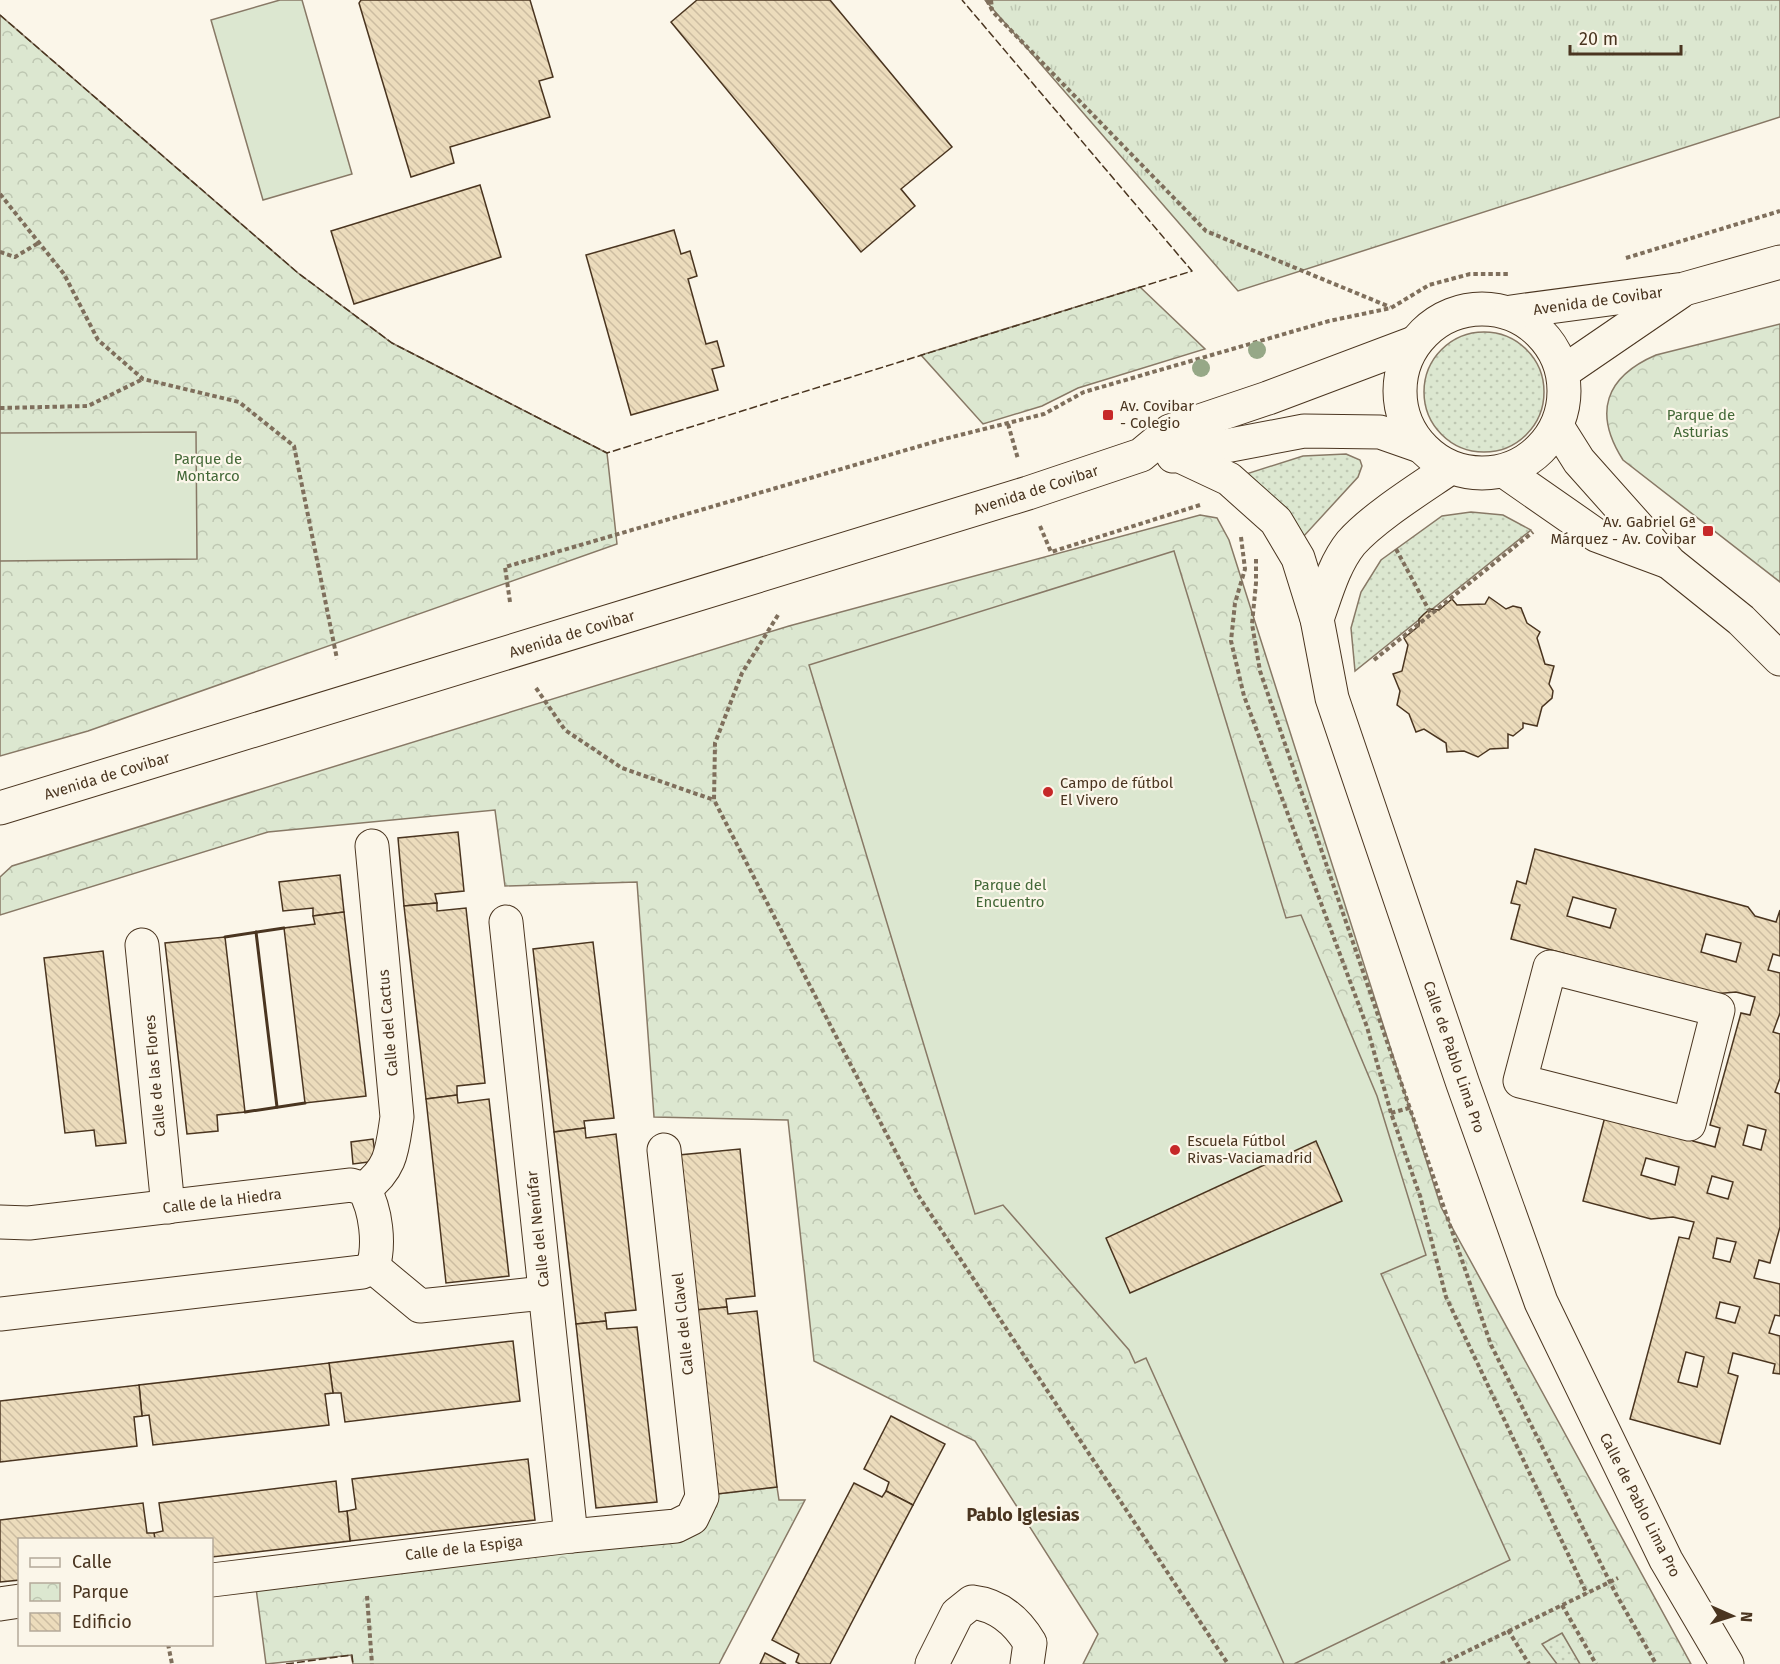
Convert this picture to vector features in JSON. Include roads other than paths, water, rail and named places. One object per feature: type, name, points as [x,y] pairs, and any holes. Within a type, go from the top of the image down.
[{"type":"street","name":"Avenida de Covibar","points":[[1511,312],[1684,289],[1780,262]]},
{"type":"street","name":"Avenida de Covibar","points":[[1563,372],[1684,289]]},
{"type":"street","points":[[1484,307],[1511,312],[1535,326],[1553,347],[1563,372],[1564,400],[1557,426],[1544,446],[1526,461],[1504,471],[1468,473],[1450,468],[1434,459],[1420,446],[1405,423],[1399,396],[1402,368],[1414,343],[1433,323],[1457,311],[1484,307]]},
{"type":"street","name":"Avenida de Covibar","points":[[1141,455],[1170,431],[1268,398],[1414,343]]},
{"type":"street","points":[[1557,426],[1579,461],[1670,563],[1741,620],[1780,659]]},
{"type":"street","name":"Avenida de Covibar","points":[[0,808],[1028,494],[1141,455],[1180,456],[1305,431],[1380,432],[1420,446]]},
{"type":"street","name":"Avenida de Covibar","points":[[1180,456],[1229,478],[1276,521],[1298,558],[1317,619]]},
{"type":"street","name":"Calle de Pablo Lima Pro","points":[[1450,468],[1399,503],[1351,543],[1330,581],[1317,619],[1332,698],[1459,1073],[1541,1302],[1666,1560],[1727,1664]]},
{"type":"street","points":[[1504,471],[1596,535],[1670,563]]},
{"type":"street","name":"Calle del Cactus","points":[[364,1189],[380,1177],[390,1159],[397,1117],[372,846]]},
{"type":"street","name":"Calle del Nenúfar","points":[[506,922],[571,1536]]},
{"type":"street","name":"Calle de las Flores","points":[[142,945],[168,1207]]},
{"type":"street","points":[[1550,966],[1718,1010],[1689,1124],[1520,1081],[1550,966]]},
{"type":"street","name":"Calle del Clavel","points":[[664,1150],[702,1497]]},
{"type":"street","name":"Calle de la Hiedra","points":[[0,1222],[29,1223],[351,1185],[364,1189]]},
{"type":"street","points":[[364,1189],[371,1201],[376,1242],[377,1252],[373,1267]]},
{"type":"street","points":[[373,1267],[420,1306],[544,1293]]},
{"type":"street","points":[[0,1314],[362,1272],[373,1267]]},
{"type":"street","name":"Calle de la Espiga","points":[[213,1580],[571,1536],[676,1526],[692,1518],[702,1497]]},
{"type":"street","points":[[0,1604],[18,1601]]},
{"type":"street","points":[[932,1664],[957,1614],[972,1602],[989,1604],[1020,1626],[1030,1643],[1027,1664]]},
{"type":"place","name":"Av. Covibar - Colegio","points":[[1108,415]]},
{"type":"place","name":"Av. Gabriel Gª Márquez - Av. Covibar","points":[[1708,531]]},
{"type":"place","name":"Campo de fútbol El Vivero","points":[[1048,792]]},
{"type":"place","name":"Escuela Fútbol Rivas-Vaciamadrid","points":[[1175,1150]]},
{"type":"district","name":"Pablo Iglesias","points":[[1023,1515]]},
{"type":"park label","name":"Parque de Asturias","points":[[1701,424]]},
{"type":"park label","name":"Parque de Montarco","points":[[208,468]]},
{"type":"park label","name":"Parque del Encuentro","points":[[1010,894]]}]
